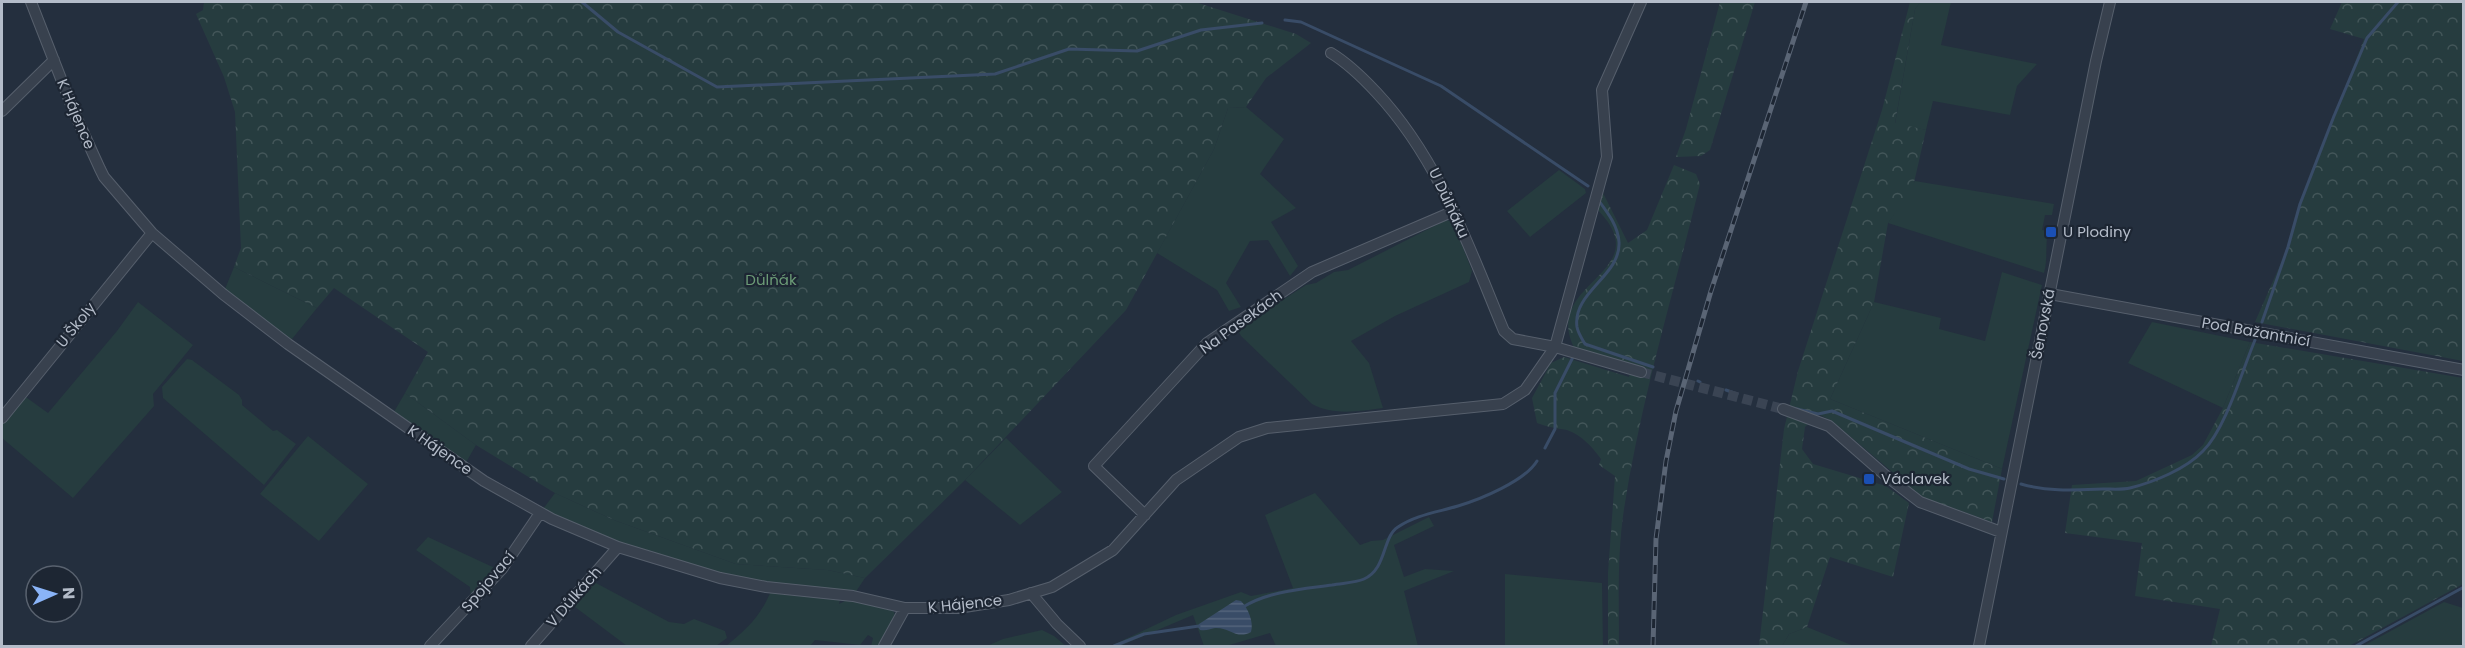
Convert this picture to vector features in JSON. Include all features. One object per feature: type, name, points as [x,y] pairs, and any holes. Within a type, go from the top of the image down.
[{"type":"street","name":"K Hájence","points":[[31,2],[74,112],[104,177],[152,233],[223,294],[288,344],[484,481],[540,513],[618,547],[720,578],[766,587],[853,596],[905,608],[958,608],[1009,600],[1031,593]]},
{"type":"street","points":[[1080,646],[1057,624],[1031,593],[1052,587],[1113,550],[1176,480],[1239,437],[1267,428],[1503,404],[1525,390],[1555,347],[1607,157],[1602,90],[1641,2]]},
{"type":"street","name":"Šenovská","points":[[1979,646],[2110,2]]},
{"type":"street","name":"U Důlňáku","points":[[1331,53],[1349,64],[1390,108],[1428,159],[1454,212],[1504,331],[1513,339],[1555,347],[1641,372]]},
{"type":"street","points":[[2,111],[54,60]]},
{"type":"street","name":"Na Pasekách","points":[[1145,515],[1094,466],[1207,344],[1312,272],[1454,212]]},
{"type":"street","name":"U Školy","points":[[2,418],[152,233]]},
{"type":"street","name":"Pod Bažantnicí","points":[[2050,294],[2463,370]]},
{"type":"street","points":[[1783,409],[1829,426],[1920,502],[2001,532]]},
{"type":"street","name":"Spojovací","points":[[430,646],[502,569],[540,513]]},
{"type":"street","name":"V Důlkách","points":[[531,646],[618,547]]},
{"type":"street","points":[[884,646],[905,608]]},
{"type":"green space","name":"Důlňák","points":[[204,2],[1195,2],[1296,34],[1311,43],[1266,78],[1246,107],[1228,108],[1214,149],[1126,310],[965,480],[865,578],[828,570],[736,564],[614,520],[555,493],[476,445],[405,393],[428,352],[334,288],[317,308],[234,267],[241,248],[235,112],[224,77],[196,14],[203,10]]},
{"type":"green space","points":[[1720,2],[1755,2],[1710,150],[1701,156],[1676,157],[1686,129]]},
{"type":"green space","points":[[1910,2],[1920,2],[1915,9],[1895,123],[1926,130],[1913,187],[1888,223],[1874,302],[1830,399],[2002,469],[1992,522],[1922,497],[1832,421],[1818,414],[1805,427],[1802,449],[1813,464],[1886,486],[1909,503],[1893,577],[1830,557],[1807,627],[1789,634],[1782,646],[1759,646],[1784,429],[1798,371],[1882,110]]},
{"type":"green space","points":[[1920,2],[1951,2],[1941,45],[2037,64],[2017,86],[2010,115],[1933,101],[1926,130],[1895,124],[1915,9]]},
{"type":"green space","points":[[2342,2],[2463,2],[2463,361],[2255,322],[2288,247],[2300,204],[2364,39],[2330,29]]},
{"type":"green space","points":[[1246,107],[1284,139],[1260,174],[1296,208],[1271,222],[1298,266],[1290,276],[1268,240],[1250,241],[1226,283],[1241,307],[1229,311],[1217,290],[1157,253],[1214,149],[1228,108]]},
{"type":"green space","points":[[1674,165],[1696,174],[1700,184],[1639,427],[1620,543],[1619,646],[1608,646],[1608,573],[1615,476],[1599,465],[1601,459],[1582,438],[1567,430],[1537,423],[1532,398],[1551,363],[1564,357],[1629,377],[1632,365],[1576,351],[1568,330],[1570,313],[1578,298],[1612,260],[1616,245],[1612,229],[1598,210],[1603,193],[1628,243],[1647,230]]},
{"type":"green space","points":[[1559,170],[1585,189],[1586,193],[1530,237],[1507,211]]},
{"type":"green space","points":[[1915,181],[2054,204],[2052,215],[2045,215],[2042,230],[2048,231],[2044,273],[1888,223]]},
{"type":"green space","points":[[1446,220],[1453,222],[1472,271],[1469,282],[1395,316],[1351,341],[1369,363],[1383,408],[1338,411],[1312,404],[1241,336],[1239,332],[1242,326],[1306,285],[1316,283],[1334,272],[1348,270]]},
{"type":"green space","points":[[234,267],[317,308],[288,344],[223,294]]},
{"type":"green space","points":[[2002,272],[2042,285],[2002,469],[1830,399],[1874,302],[1941,318],[1939,329],[1985,341]]},
{"type":"green space","points":[[138,302],[193,345],[153,394],[154,406],[73,498],[2,438],[2,424],[23,395],[48,413],[117,331]]},
{"type":"green space","points":[[2152,322],[2250,342],[2223,408],[2128,363]]},
{"type":"green space","points":[[2250,342],[2463,378],[2463,584],[2349,646],[2211,646],[2220,609],[2135,596],[2142,543],[2065,533],[2072,485],[2136,481],[2192,455],[2203,445],[2223,408]]},
{"type":"green space","points":[[187,359],[192,360],[239,395],[242,405],[273,431],[277,430],[296,444],[264,485],[163,398],[162,387]]},
{"type":"green space","points":[[405,393],[476,445],[464,466],[391,417]]},
{"type":"green space","points":[[308,436],[368,484],[319,541],[260,494]]},
{"type":"green space","points":[[1006,438],[1062,492],[1020,525],[965,480]]},
{"type":"green space","points":[[555,493],[614,520],[736,564],[828,570],[865,578],[853,596],[683,568],[540,513]]},
{"type":"green space","points":[[1315,493],[1360,545],[1383,540],[1429,517],[1434,526],[1394,545],[1404,577],[1425,569],[1454,571],[1404,591],[1418,646],[1276,646],[1270,633],[1226,646],[1204,646],[1193,615],[1120,646],[1115,644],[1176,615],[1241,592],[1251,596],[1293,588],[1265,515]]},
{"type":"green space","points":[[428,537],[497,569],[471,597],[470,587],[416,550]]},
{"type":"green space","points":[[1505,574],[1602,583],[1603,646],[1505,646]]},
{"type":"green space","points":[[594,582],[669,622],[684,624],[694,619],[725,631],[727,638],[716,646],[627,646],[575,607],[577,600]]},
{"type":"green space","points":[[771,591],[840,600],[839,604],[852,601],[889,609],[894,612],[895,616],[881,646],[871,646],[873,638],[868,635],[860,645],[815,640],[810,646],[726,646],[752,622]]},
{"type":"green space","points":[[2444,602],[2463,608],[2463,646],[2363,646]]},
{"type":"green space","points":[[1807,627],[1854,646],[1782,646],[1789,634]]},
{"type":"green space","points":[[1042,630],[1066,646],[987,646],[1003,639]]},
{"type":"water","points":[[1236,600],[1241,601],[1248,611],[1252,624],[1251,632],[1241,635],[1220,628],[1200,630],[1199,624]]},
{"type":"waterway","points":[[582,2],[618,32],[717,87],[995,74],[1069,49],[1137,51],[1201,30],[1262,23]]},
{"type":"waterway","points":[[2262,322],[2300,204],[2367,38],[2398,2]]},
{"type":"waterway","points":[[1285,20],[1301,22],[1441,86],[1588,186]]},
{"type":"waterway","points":[[1599,201],[1615,225],[1619,242],[1618,254],[1613,265],[1582,304],[1577,315],[1577,327],[1585,344],[1653,367]]},
{"type":"waterway","points":[[2021,484],[2062,490],[2127,489],[2159,478],[2188,464],[2203,451],[2219,428],[2255,340]]},
{"type":"waterway","points":[[1545,448],[1555,429],[1555,393],[1574,355]]},
{"type":"waterway","name":"U Důlňáku","points":[[1726,390],[1737,394]]},
{"type":"waterway","points":[[1797,409],[1818,414],[1832,411],[1969,469],[2004,479]]},
{"type":"waterway","points":[[1243,607],[1275,594],[1364,579],[1377,568],[1389,538],[1398,527],[1419,517],[1490,494],[1523,475],[1537,461]]},
{"type":"waterway","points":[[2356,646],[2464,587]]},
{"type":"waterway","points":[[1114,646],[1144,634],[1199,626]]},
{"type":"tunnel","points":[[1641,372],[1783,409]]},
{"type":"railway","points":[[1653,646],[1656,539],[1666,461],[1676,411],[1711,291],[1806,2]]},
{"type":"place","name":"U Plodiny","points":[[2051,232]]},
{"type":"place","name":"Václavek","points":[[1869,479]]}]
